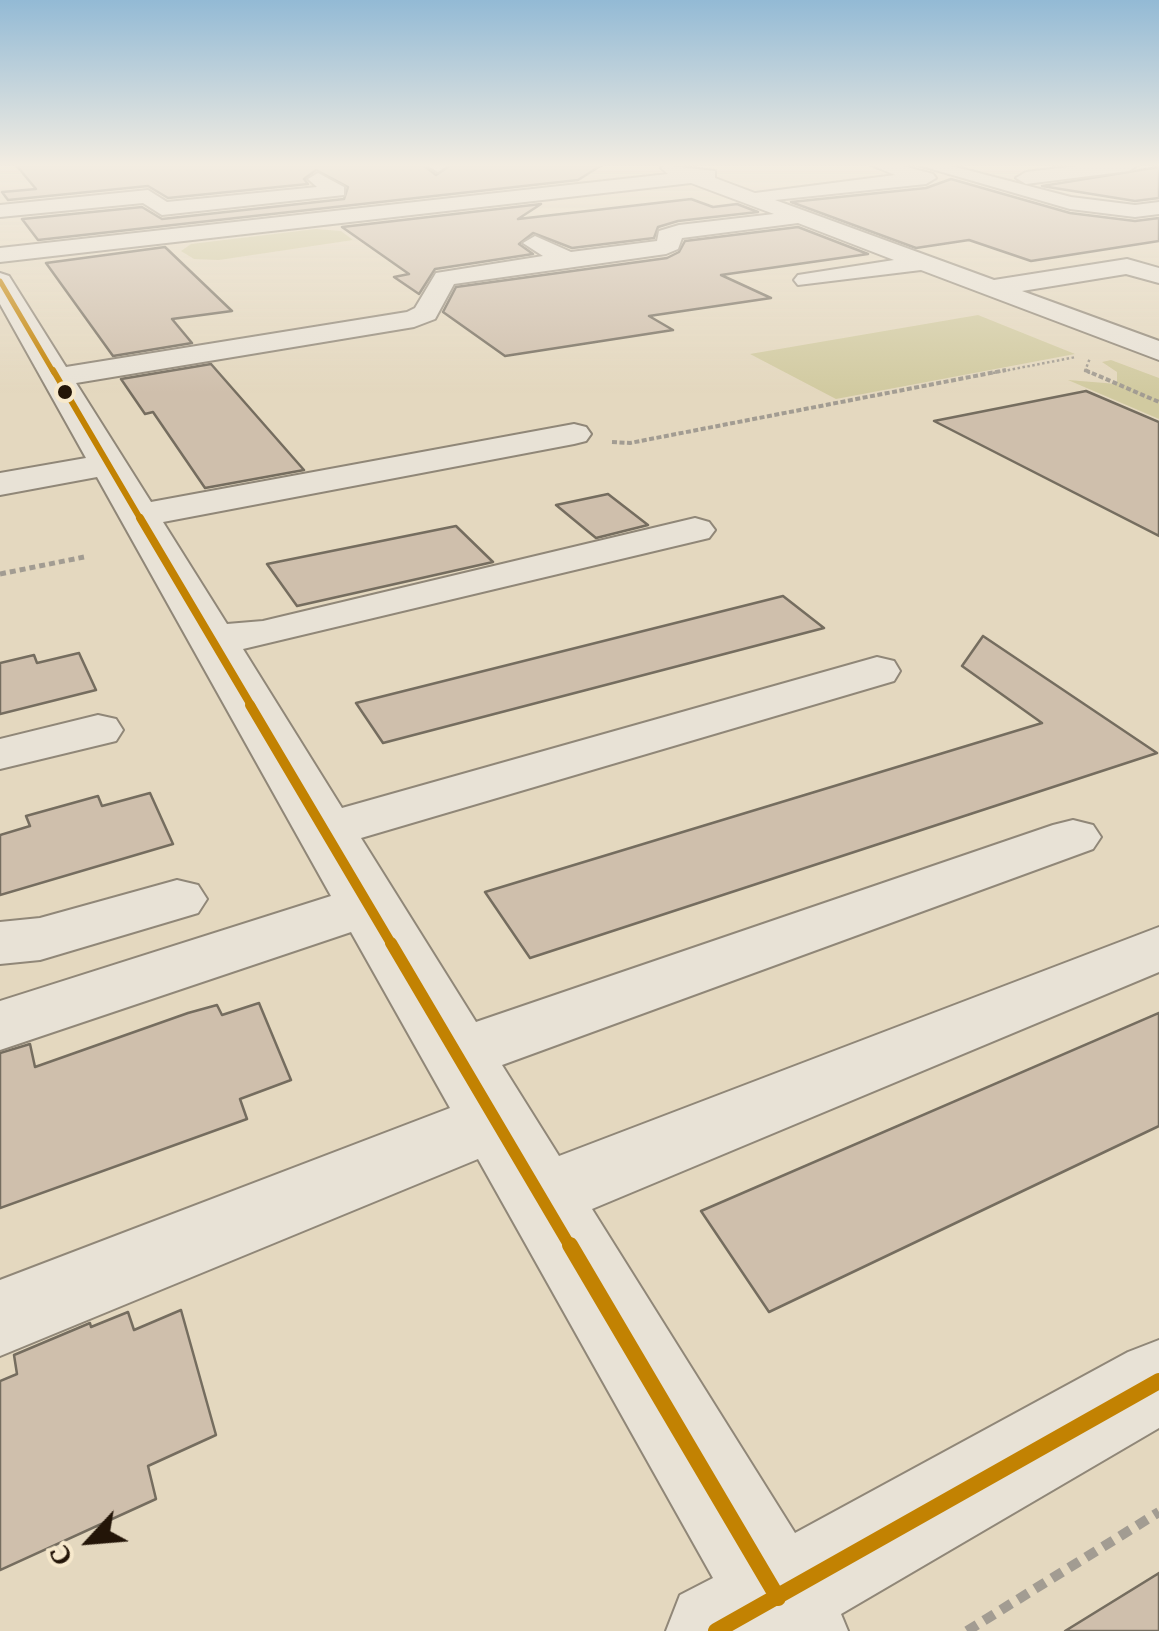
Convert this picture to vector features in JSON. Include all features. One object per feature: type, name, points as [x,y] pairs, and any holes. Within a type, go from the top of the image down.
[{"type":"street","points":[[16,307],[354,241]]},
{"type":"street","points":[[525,241],[568,260]]},
{"type":"street","points":[[16,307],[414,319],[432,304],[445,278],[666,247],[669,241]]},
{"type":"street","points":[[864,241],[1159,350]]},
{"type":"street","points":[[807,280],[923,263]]},
{"type":"street","points":[[992,288],[1128,266],[1159,276]]},
{"type":"street","points":[[16,307],[540,1196],[764,1620],[1159,1380]]},
{"type":"street","points":[[0,484],[121,491],[574,434]]},
{"type":"street","points":[[210,639],[263,634],[695,530]]},
{"type":"street","points":[[324,830],[876,671]]},
{"type":"street","points":[[0,754],[98,730]]},
{"type":"street","points":[[457,1054],[1073,837]]},
{"type":"street","points":[[0,944],[40,940],[177,899]]},
{"type":"street","points":[[0,1026],[368,905]]},
{"type":"street","points":[[540,1196],[1159,948]]},
{"type":"street","points":[[0,1318],[495,1121]]},
{"type":"path","points":[[574,434],[587,440],[630,442],[1092,353],[1084,372],[1159,402]]},
{"type":"path","points":[[0,574],[84,557]]},
{"type":"path","points":[[967,1631],[1159,1512]]},
{"type":"shaded area","points":[[346,241],[219,260],[194,259],[181,251],[191,244]]},
{"type":"shaded area","points":[[978,315],[1075,354],[836,399],[750,354]]},
{"type":"shaded area","points":[[1111,360],[1159,378],[1159,419],[1068,380],[1117,384],[1117,372],[1102,362]]},
{"type":"building","points":[[362,241],[523,241],[519,244],[533,254],[435,269],[419,294],[394,277],[409,274]]},
{"type":"building","points":[[554,241],[628,241],[572,248]]},
{"type":"building","points":[[685,241],[835,241],[868,254],[721,275],[771,298],[649,316],[673,330],[505,356],[443,312],[456,287],[667,258],[679,252]]},
{"type":"building","points":[[897,241],[962,241],[916,248]]},
{"type":"building","points":[[972,241],[1158,241],[1031,261]]},
{"type":"building","points":[[165,247],[232,311],[172,319],[192,343],[113,356],[46,263]]},
{"type":"building","points":[[211,364],[304,470],[205,488],[153,412],[145,414],[121,379]]},
{"type":"building","points":[[1086,391],[1159,422],[1159,536],[934,421]]},
{"type":"building","points":[[608,494],[648,525],[596,538],[556,505]]},
{"type":"building","points":[[456,526],[493,562],[297,606],[267,564]]},
{"type":"building","points":[[783,596],[824,628],[383,743],[356,703]]},
{"type":"building","points":[[983,636],[1157,753],[530,958],[485,892],[1042,723],[962,666]]},
{"type":"building","points":[[79,653],[96,690],[0,714],[0,663],[34,655],[37,663]]},
{"type":"building","points":[[150,793],[173,844],[0,895],[0,835],[30,826],[26,816],[98,796],[102,806]]},
{"type":"building","points":[[259,1003],[291,1080],[240,1099],[247,1119],[0,1208],[0,1053],[30,1044],[35,1067],[188,1013],[217,1005],[222,1015]]},
{"type":"building","points":[[1159,1013],[1159,1126],[769,1312],[701,1211]]},
{"type":"building","points":[[181,1310],[216,1435],[148,1466],[156,1499],[0,1570],[0,1381],[17,1374],[14,1355],[90,1323],[91,1327],[128,1312],[134,1330]]},
{"type":"building","points":[[1159,1573],[1159,1631],[1065,1631]]},
{"type":"transit line","points":[[0,281],[778,1598]]},
{"type":"transit line","points":[[716,1631],[1159,1381]]}]
